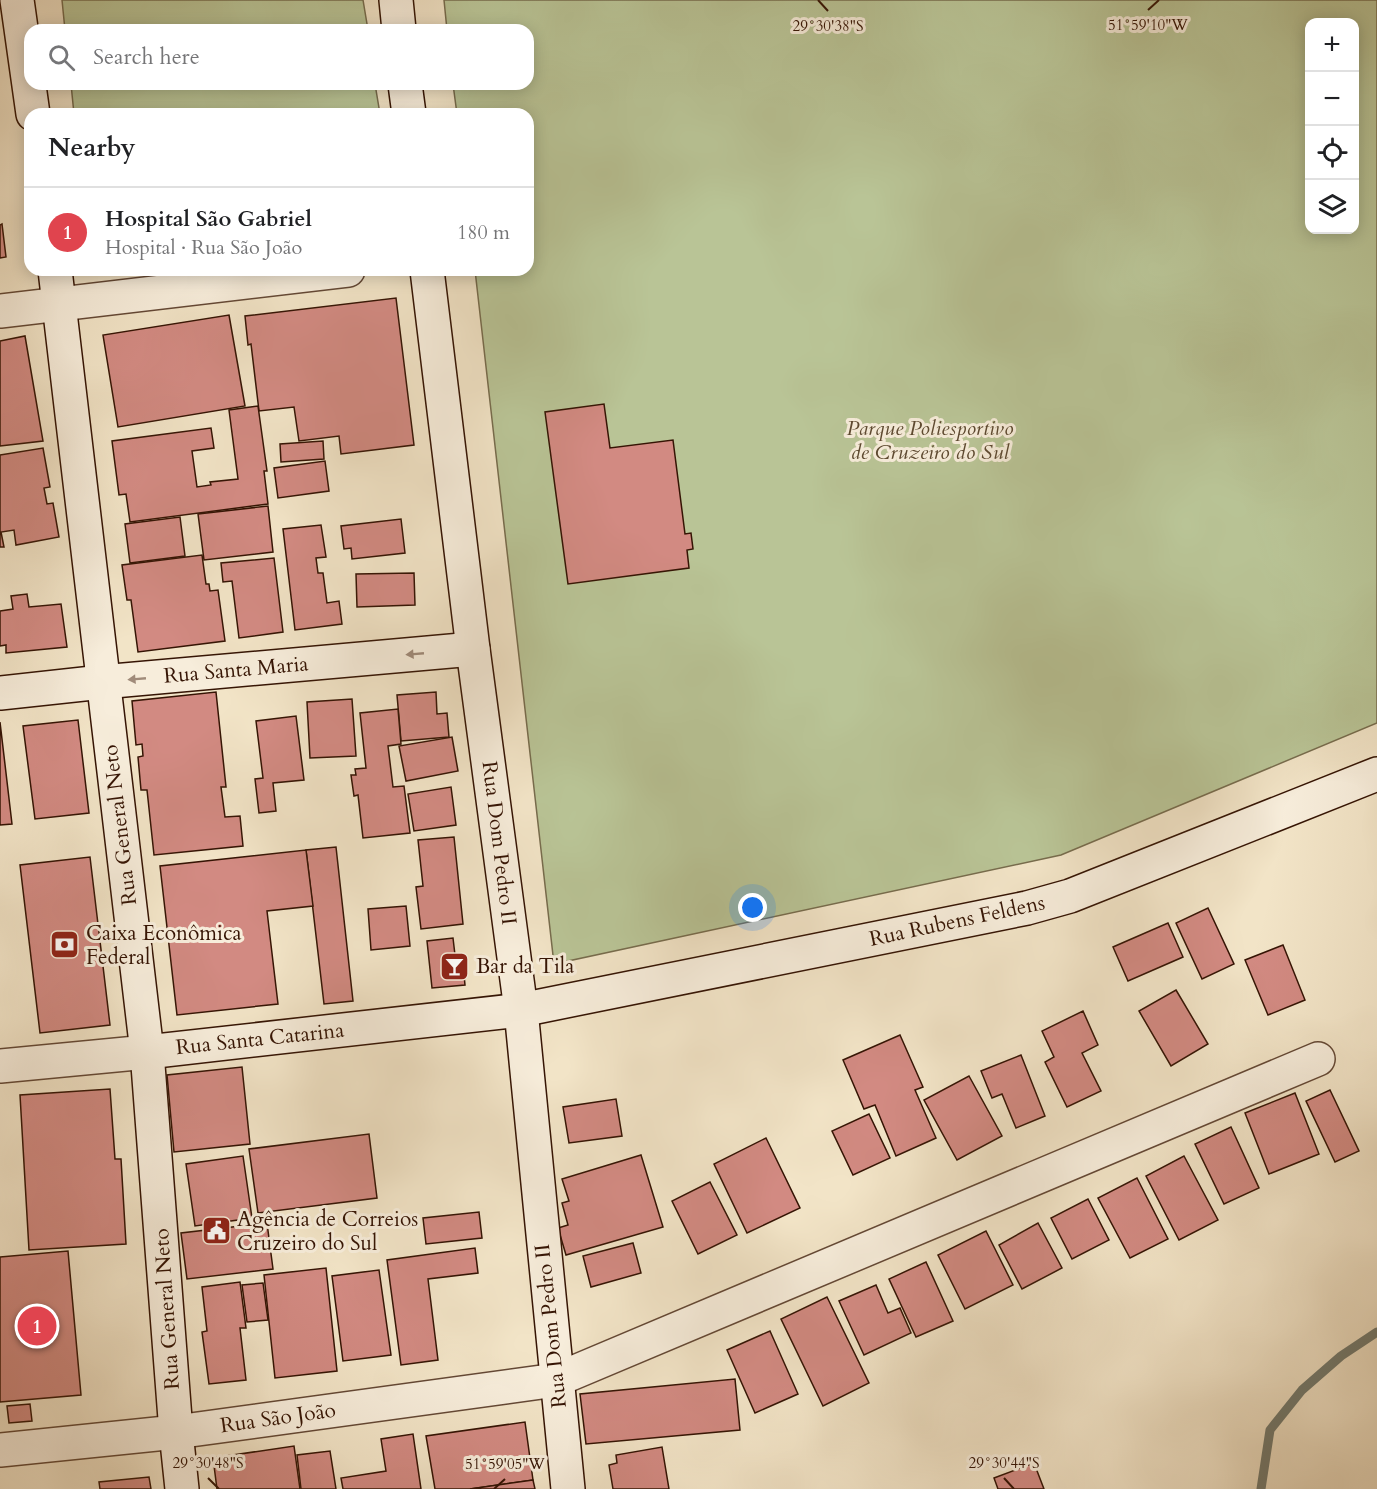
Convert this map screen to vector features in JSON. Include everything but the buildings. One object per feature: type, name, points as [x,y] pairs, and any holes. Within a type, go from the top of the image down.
[{"type":"street","points":[[17,0],[24,50]]},
{"type":"street","points":[[396,0],[398,24]]},
{"type":"street","points":[[30,90],[32,108]]},
{"type":"street","points":[[406,90],[408,108]]},
{"type":"street","name":"Rua General Neto","points":[[56,276],[147,1052],[182,1489]]},
{"type":"street","points":[[0,312],[299,276]]},
{"type":"street","name":"Rua Dom Pedro II","points":[[428,276],[520,1010],[568,1489]]},
{"type":"street","name":"Rua Santa Maria","points":[[0,693],[473,649]]},
{"type":"street","name":"Rua Rubens Feldens","points":[[520,1010],[1027,908],[1070,896],[1377,774]]},
{"type":"street","name":"Rua Santa Catarina","points":[[0,1066],[147,1052],[520,1010]]},
{"type":"street","name":"Rua São João","points":[[0,1450],[176,1432],[556,1380],[1318,1059]]},
{"type":"green space","points":[[62,0],[363,0],[367,24],[64,24]]},
{"type":"green space","name":"Parque Poliesportivo de Cruzeiro do Sul","points":[[444,0],[1377,0],[1377,723],[1061,855],[554,964],[476,276],[534,276],[534,108],[456,108],[454,90],[534,90],[534,24],[446,24]]},
{"type":"green space","points":[[72,90],[376,90],[379,108],[73,108]]},
{"type":"waterway","points":[[1261,1489],[1270,1430],[1302,1390],[1341,1356],[1377,1332]]},
{"type":"place","name":"Caixa Econômica Federal","points":[[65,945]]},
{"type":"place","name":"Bar da Tila","points":[[455,966]]},
{"type":"place","name":"Agência de Correios Cruzeiro do Sul","points":[[216,1231]]},
{"type":"place","name":"Hospital São Gabriel","points":[[37,1326]]}]
